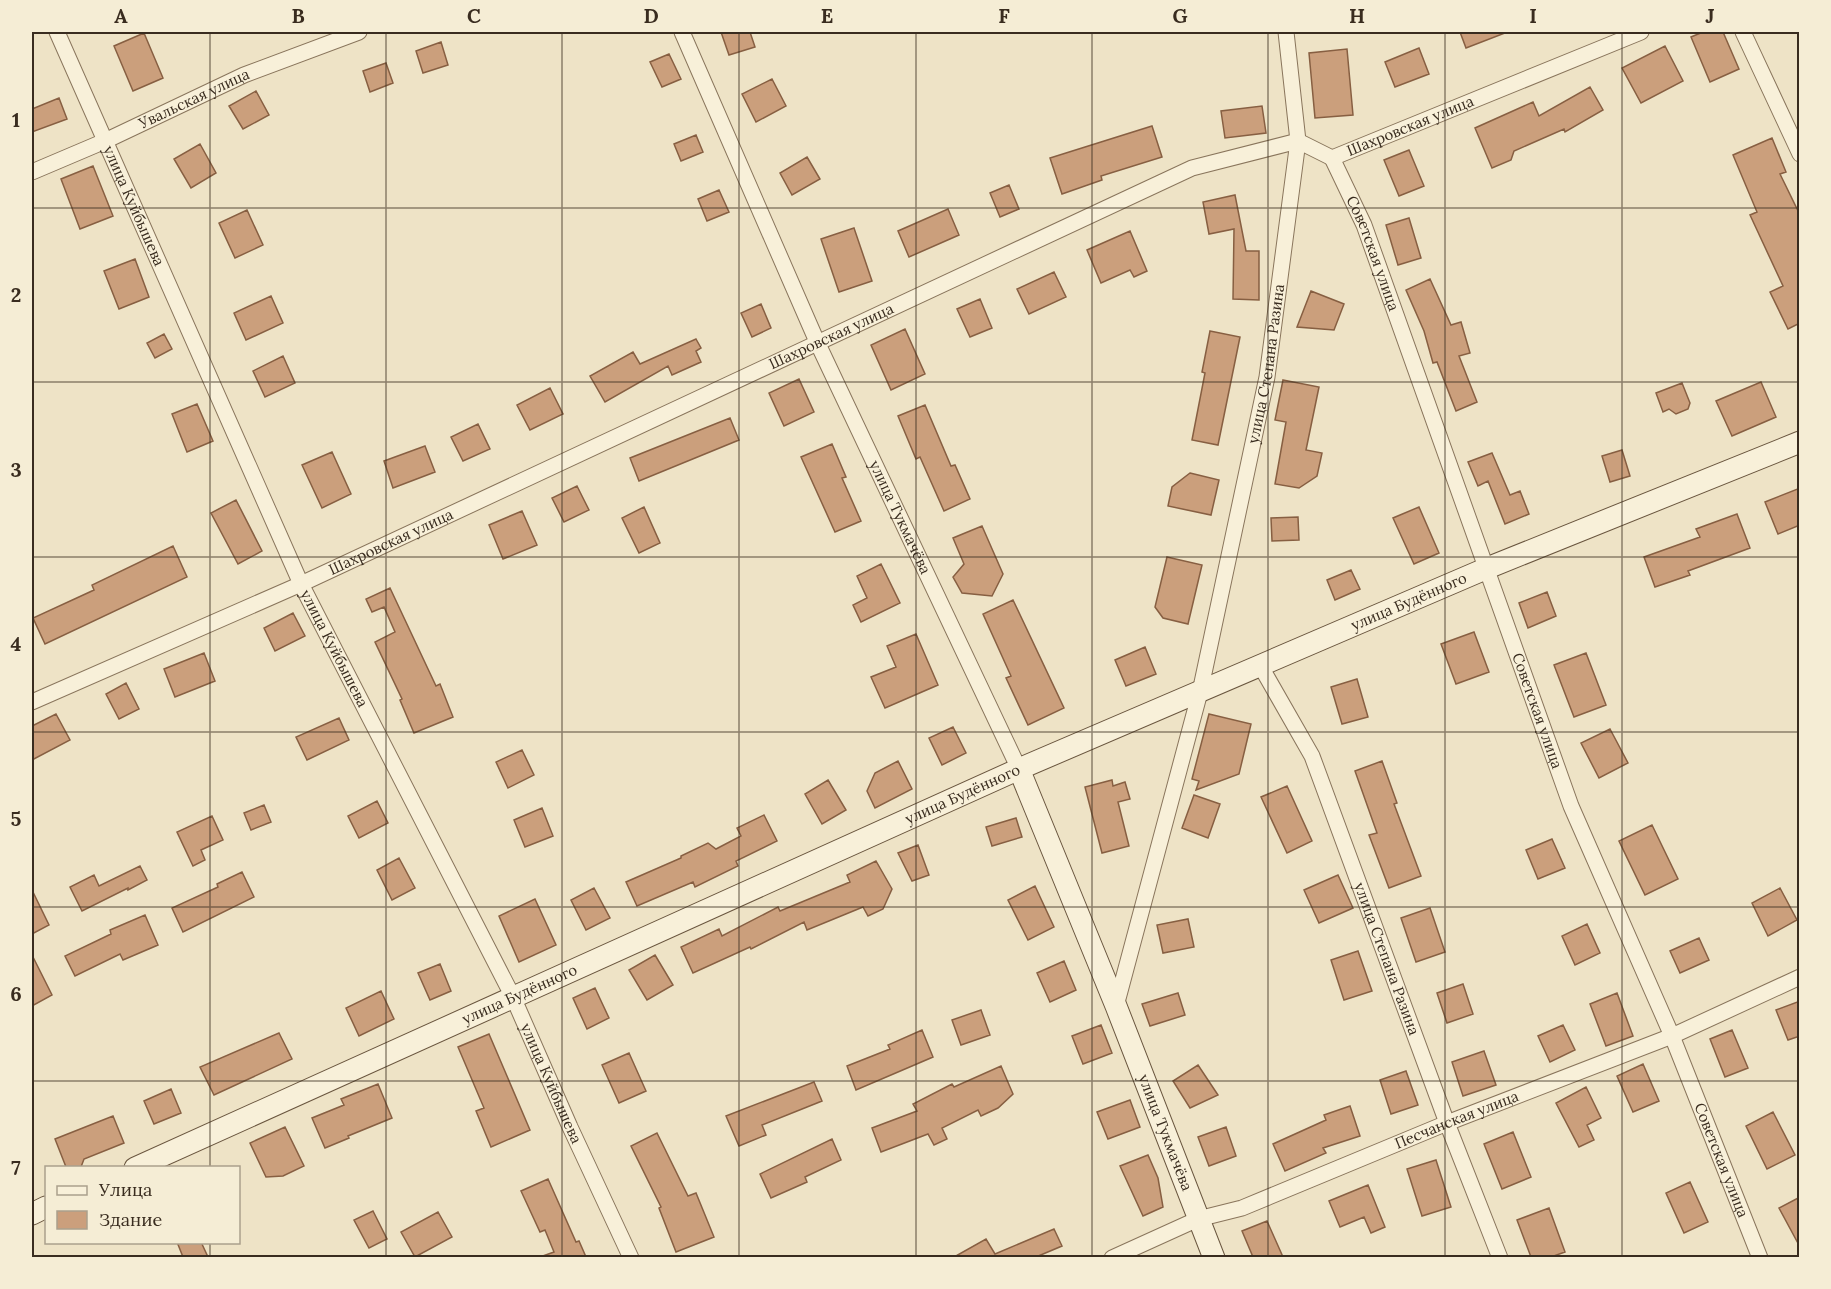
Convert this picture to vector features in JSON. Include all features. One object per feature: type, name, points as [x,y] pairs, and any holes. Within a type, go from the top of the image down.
[{"type":"street","name":"улица Куйбышева","points":[[57,32],[301,584],[513,996],[570,1127],[631,1257]]},
{"type":"street","name":"Увальская улица","points":[[32,172],[105,141],[244,75],[359,32]]},
{"type":"street","name":"улица Тукмачёва","points":[[682,32],[818,344],[1019,769],[1116,1006],[1214,1257]]},
{"type":"street","name":"улица Степана Разина","points":[[1200,692],[1267,376],[1298,141],[1286,32]]},
{"type":"street","name":"Шахровская улица","points":[[32,702],[301,584],[1192,168],[1298,141],[1332,158],[1641,32]]},
{"type":"street","points":[[1743,32],[1800,154]]},
{"type":"street","name":"Советская улица","points":[[1332,158],[1364,225],[1571,806],[1672,1036],[1760,1257]]},
{"type":"street","name":"улица Будённого","points":[[137,1166],[1019,769],[1485,569],[1800,442]]},
{"type":"street","name":"улица Степана Разина","points":[[1260,665],[1312,756],[1447,1123],[1500,1257]]},
{"type":"street","points":[[1116,1006],[1200,692]]},
{"type":"street","name":"Песчанская улица","points":[[1112,1257],[1198,1219],[1242,1208],[1447,1123],[1672,1036],[1800,977]]},
{"type":"building","points":[[721,32],[750,32],[755,47],[729,55]]},
{"type":"building","points":[[1460,32],[1504,32],[1505,33],[1466,48]]},
{"type":"building","points":[[1703,32],[1723,32],[1739,69],[1710,82],[1691,37]]},
{"type":"building","points":[[144,33],[163,78],[133,91],[114,46]]},
{"type":"building","points":[[441,42],[448,65],[423,73],[416,51]]},
{"type":"building","points":[[1665,46],[1683,81],[1641,103],[1622,68]]},
{"type":"building","points":[[1419,48],[1429,74],[1395,87],[1385,62]]},
{"type":"building","points":[[1347,49],[1353,115],[1315,118],[1309,53]]},
{"type":"building","points":[[669,54],[681,79],[662,87],[650,62]]},
{"type":"building","points":[[386,63],[393,83],[370,92],[363,71]]},
{"type":"building","points":[[772,79],[786,106],[756,122],[742,94]]},
{"type":"building","points":[[1590,87],[1603,110],[1565,132],[1564,129],[1514,151],[1511,160],[1492,168],[1475,128],[1533,102],[1539,116]]},
{"type":"building","points":[[256,91],[269,115],[243,129],[229,106]]},
{"type":"building","points":[[59,98],[67,119],[32,132],[32,109]]},
{"type":"building","points":[[1262,106],[1266,133],[1225,138],[1221,111]]},
{"type":"building","points":[[1152,126],[1162,157],[1101,176],[1102,180],[1062,194],[1050,158]]},
{"type":"building","points":[[696,135],[703,152],[681,161],[674,144]]},
{"type":"building","points":[[1772,138],[1786,172],[1780,174],[1800,215],[1800,323],[1788,329],[1770,292],[1783,286],[1750,215],[1757,212],[1733,155]]},
{"type":"building","points":[[200,144],[216,173],[191,188],[174,159]]},
{"type":"building","points":[[1409,150],[1424,186],[1399,196],[1384,160]]},
{"type":"building","points":[[807,157],[820,179],[792,195],[780,173]]},
{"type":"building","points":[[93,166],[113,216],[80,229],[61,179]]},
{"type":"building","points":[[1009,185],[1019,209],[1000,217],[990,193]]},
{"type":"building","points":[[719,190],[729,212],[707,221],[698,199]]},
{"type":"building","points":[[1235,195],[1246,251],[1259,251],[1259,300],[1233,299],[1234,229],[1209,234],[1203,202]]},
{"type":"building","points":[[948,209],[959,235],[909,257],[898,231]]},
{"type":"building","points":[[247,210],[263,245],[235,258],[219,223]]},
{"type":"building","points":[[1409,218],[1421,258],[1398,265],[1386,225]]},
{"type":"building","points":[[854,228],[872,281],[839,292],[821,239]]},
{"type":"building","points":[[1130,231],[1147,271],[1134,277],[1130,270],[1101,283],[1087,250]]},
{"type":"building","points":[[135,259],[149,297],[119,309],[104,271]]},
{"type":"building","points":[[1054,272],[1066,297],[1029,314],[1017,289]]},
{"type":"building","points":[[1430,279],[1451,325],[1461,322],[1470,353],[1459,356],[1477,402],[1456,411],[1437,362],[1433,363],[1424,331],[1406,290]]},
{"type":"building","points":[[1311,291],[1344,304],[1334,330],[1297,327]]},
{"type":"building","points":[[271,296],[283,323],[246,340],[234,313]]},
{"type":"building","points":[[980,299],[992,328],[970,337],[957,309]]},
{"type":"building","points":[[761,304],[771,328],[752,337],[741,313]]},
{"type":"building","points":[[905,329],[925,374],[891,390],[871,345]]},
{"type":"building","points":[[1210,331],[1240,337],[1218,445],[1192,440],[1205,373],[1202,372]]},
{"type":"building","points":[[164,334],[172,349],[155,358],[147,343]]},
{"type":"building","points":[[696,339],[701,348],[696,351],[701,362],[672,375],[668,366],[605,402],[590,376],[633,352],[640,364]]},
{"type":"building","points":[[283,356],[295,383],[265,397],[253,371]]},
{"type":"building","points":[[799,379],[814,412],[784,426],[769,393]]},
{"type":"building","points":[[1283,380],[1319,387],[1306,450],[1322,453],[1317,476],[1299,488],[1275,484],[1286,422],[1275,420]]},
{"type":"building","points":[[1761,382],[1776,417],[1732,436],[1716,401]]},
{"type":"building","points":[[1682,383],[1690,403],[1688,409],[1676,414],[1669,409],[1663,412],[1656,393]]},
{"type":"building","points":[[550,388],[563,414],[530,430],[517,405]]},
{"type":"building","points":[[197,404],[213,441],[187,452],[172,414]]},
{"type":"building","points":[[925,405],[951,466],[955,465],[970,499],[944,511],[920,457],[916,459],[898,416]]},
{"type":"building","points":[[730,418],[739,440],[639,481],[630,458]]},
{"type":"building","points":[[478,424],[490,449],[463,461],[451,437]]},
{"type":"building","points":[[832,444],[846,477],[842,478],[861,521],[835,532],[801,457]]},
{"type":"building","points":[[425,446],[435,472],[393,488],[384,461]]},
{"type":"building","points":[[1622,450],[1630,476],[1610,482],[1602,456]]},
{"type":"building","points":[[332,452],[351,494],[322,508],[302,465]]},
{"type":"building","points":[[1492,453],[1510,495],[1520,491],[1529,514],[1505,524],[1488,481],[1478,486],[1468,462]]},
{"type":"building","points":[[1190,473],[1219,480],[1211,515],[1168,506],[1172,487]]},
{"type":"building","points":[[577,486],[589,510],[564,522],[552,498]]},
{"type":"building","points":[[1800,488],[1800,525],[1778,534],[1765,502]]},
{"type":"building","points":[[236,500],[262,551],[238,564],[211,513]]},
{"type":"building","points":[[644,507],[660,543],[639,553],[622,518]]},
{"type":"building","points":[[1419,507],[1439,553],[1414,564],[1393,518]]},
{"type":"building","points":[[522,511],[537,545],[503,559],[489,525]]},
{"type":"building","points":[[1737,514],[1750,548],[1688,571],[1690,575],[1655,587],[1644,557],[1700,537],[1696,529]]},
{"type":"building","points":[[1298,517],[1299,540],[1272,541],[1271,518]]},
{"type":"building","points":[[982,526],[1003,574],[992,596],[962,593],[953,577],[964,564],[953,538]]},
{"type":"building","points":[[173,546],[187,577],[45,644],[33,618],[94,590],[92,585]]},
{"type":"building","points":[[1167,557],[1202,565],[1188,624],[1163,618],[1155,607]]},
{"type":"building","points":[[881,564],[900,603],[861,622],[853,605],[867,598],[857,576]]},
{"type":"building","points":[[1351,570],[1360,589],[1335,600],[1327,580]]},
{"type":"building","points":[[390,588],[436,686],[440,684],[453,717],[414,733],[400,700],[402,699],[375,642],[395,632],[384,607],[372,612],[366,599]]},
{"type":"building","points":[[1547,592],[1556,616],[1528,628],[1519,603]]},
{"type":"building","points":[[1013,600],[1064,708],[1028,725],[1006,678],[1011,676],[983,614]]},
{"type":"building","points":[[293,613],[305,636],[275,651],[264,628]]},
{"type":"building","points":[[1474,632],[1489,672],[1456,684],[1441,644]]},
{"type":"building","points":[[916,634],[938,685],[885,708],[871,677],[896,667],[887,646]]},
{"type":"building","points":[[1145,647],[1156,674],[1126,686],[1115,660]]},
{"type":"building","points":[[204,653],[215,681],[175,697],[164,669]]},
{"type":"building","points":[[1586,653],[1606,705],[1574,717],[1554,665]]},
{"type":"building","points":[[1357,679],[1368,717],[1342,724],[1331,687]]},
{"type":"building","points":[[126,683],[139,709],[119,719],[106,694]]},
{"type":"building","points":[[56,714],[70,740],[32,760],[32,726]]},
{"type":"building","points":[[1209,714],[1251,724],[1239,774],[1196,790],[1199,781],[1192,779]]},
{"type":"building","points":[[339,718],[349,740],[307,760],[296,737]]},
{"type":"building","points":[[953,727],[966,753],[942,765],[929,738]]},
{"type":"building","points":[[1610,729],[1628,763],[1599,778],[1581,743]]},
{"type":"building","points":[[522,750],[534,775],[508,788],[496,762]]},
{"type":"building","points":[[898,761],[912,789],[875,808],[867,791],[875,773]]},
{"type":"building","points":[[1382,761],[1397,803],[1394,804],[1421,876],[1389,888],[1369,835],[1377,833],[1355,771]]},
{"type":"building","points":[[828,780],[846,810],[822,824],[805,794]]},
{"type":"building","points":[[1112,780],[1113,786],[1125,782],[1130,799],[1118,802],[1129,846],[1102,853],[1085,787]]},
{"type":"building","points":[[1287,786],[1312,841],[1287,853],[1261,797]]},
{"type":"building","points":[[1194,795],[1220,804],[1208,838],[1182,828]]},
{"type":"building","points":[[377,801],[388,823],[359,838],[348,816]]},
{"type":"building","points":[[264,805],[271,822],[251,830],[244,813]]},
{"type":"building","points":[[542,808],[553,836],[525,847],[514,820]]},
{"type":"building","points":[[764,815],[777,841],[736,861],[738,866],[695,887],[693,882],[637,906],[626,882],[681,858],[708,843],[716,849],[741,836],[737,828]]},
{"type":"building","points":[[212,816],[223,840],[201,850],[205,860],[193,866],[177,832]]},
{"type":"building","points":[[1016,818],[1022,837],[992,846],[986,827]]},
{"type":"building","points":[[1652,825],[1678,879],[1645,895],[1619,841]]},
{"type":"building","points":[[1552,839],[1565,868],[1538,879],[1526,850]]},
{"type":"building","points":[[918,845],[929,875],[912,881],[898,853]]},
{"type":"building","points":[[399,858],[415,888],[392,900],[377,870]]},
{"type":"building","points":[[876,861],[892,889],[883,909],[868,916],[863,907],[807,930],[804,922],[751,949],[750,947],[693,973],[681,947],[719,929],[722,936],[778,907],[780,911],[850,882],[847,875]]},
{"type":"building","points":[[140,866],[147,880],[82,911],[70,887],[94,875],[99,886]]},
{"type":"building","points":[[242,872],[254,897],[183,932],[172,908],[218,887],[217,884]]},
{"type":"building","points":[[1338,875],[1353,908],[1319,923],[1304,890]]},
{"type":"building","points":[[1035,886],[1054,927],[1028,940],[1008,900]]},
{"type":"building","points":[[594,888],[610,918],[586,930],[571,900]]},
{"type":"building","points":[[1780,888],[1797,920],[1768,936],[1752,903]]},
{"type":"building","points":[[32,890],[49,925],[32,934]]},
{"type":"building","points":[[535,899],[556,945],[519,962],[499,916]]},
{"type":"building","points":[[1430,908],[1445,952],[1416,962],[1401,918]]},
{"type":"building","points":[[145,915],[158,945],[123,960],[120,954],[75,976],[65,956],[111,934],[110,930]]},
{"type":"building","points":[[1188,919],[1194,947],[1163,953],[1157,925]]},
{"type":"building","points":[[1587,924],[1600,953],[1575,965],[1562,936]]},
{"type":"building","points":[[1699,938],[1709,960],[1680,973],[1670,951]]},
{"type":"building","points":[[1358,951],[1372,991],[1344,1000],[1331,960]]},
{"type":"building","points":[[32,955],[52,995],[32,1006]]},
{"type":"building","points":[[655,955],[673,985],[647,1000],[629,970]]},
{"type":"building","points":[[1064,961],[1076,990],[1050,1002],[1037,973]]},
{"type":"building","points":[[440,964],[451,991],[430,1000],[418,973]]},
{"type":"building","points":[[1463,984],[1473,1014],[1447,1023],[1437,993]]},
{"type":"building","points":[[595,988],[609,1018],[587,1029],[573,998]]},
{"type":"building","points":[[381,991],[394,1019],[359,1036],[346,1008]]},
{"type":"building","points":[[1178,993],[1185,1015],[1150,1026],[1142,1004]]},
{"type":"building","points":[[1617,993],[1633,1036],[1606,1046],[1590,1004]]},
{"type":"building","points":[[1800,1001],[1800,1036],[1788,1040],[1776,1010]]},
{"type":"building","points":[[981,1010],[990,1035],[961,1045],[952,1020]]},
{"type":"building","points":[[1101,1025],[1112,1053],[1083,1064],[1072,1036]]},
{"type":"building","points":[[1563,1025],[1575,1050],[1550,1062],[1538,1036]]},
{"type":"building","points":[[922,1030],[933,1057],[856,1090],[847,1066],[890,1049],[888,1045]]},
{"type":"building","points":[[1732,1030],[1748,1068],[1725,1077],[1710,1039]]},
{"type":"building","points":[[279,1033],[292,1059],[214,1095],[200,1067]]},
{"type":"building","points":[[489,1034],[530,1130],[491,1147],[476,1111],[484,1108],[458,1047]]},
{"type":"building","points":[[1484,1051],[1496,1085],[1463,1096],[1452,1062]]},
{"type":"building","points":[[629,1053],[646,1091],[619,1103],[602,1065]]},
{"type":"building","points":[[1643,1064],[1659,1101],[1633,1112],[1617,1076]]},
{"type":"building","points":[[1198,1065],[1218,1095],[1190,1108],[1173,1081]]},
{"type":"building","points":[[1001,1066],[1013,1094],[998,1108],[981,1116],[978,1110],[942,1128],[947,1139],[934,1145],[928,1134],[881,1152],[872,1128],[917,1111],[913,1104],[952,1084],[954,1087]]},
{"type":"building","points":[[1406,1071],[1418,1105],[1391,1114],[1380,1080]]},
{"type":"building","points":[[814,1082],[822,1101],[762,1125],[766,1135],[739,1146],[726,1116]]},
{"type":"building","points":[[378,1084],[392,1118],[325,1148],[312,1118],[344,1105],[341,1099]]},
{"type":"building","points":[[1586,1087],[1601,1118],[1587,1125],[1594,1140],[1579,1147],[1556,1103]]},
{"type":"building","points":[[171,1089],[181,1113],[154,1124],[144,1101]]},
{"type":"building","points":[[1130,1100],[1140,1127],[1108,1139],[1097,1112]]},
{"type":"building","points":[[1350,1106],[1360,1136],[1323,1148],[1326,1153],[1285,1171],[1273,1144],[1326,1120],[1324,1115]]},
{"type":"building","points":[[1773,1112],[1795,1155],[1767,1169],[1746,1126]]},
{"type":"building","points":[[113,1116],[124,1143],[84,1159],[81,1166],[66,1166],[55,1139]]},
{"type":"building","points":[[285,1127],[304,1166],[283,1176],[266,1177],[250,1143]]},
{"type":"building","points":[[1226,1127],[1236,1156],[1209,1166],[1198,1137]]},
{"type":"building","points":[[1513,1132],[1531,1177],[1502,1189],[1484,1144]]},
{"type":"building","points":[[657,1133],[688,1196],[696,1193],[714,1237],[676,1252],[659,1208],[661,1207],[631,1146]]},
{"type":"building","points":[[832,1139],[841,1160],[805,1177],[807,1182],[771,1198],[760,1174]]},
{"type":"building","points":[[1148,1155],[1158,1178],[1163,1207],[1143,1216],[1120,1166]]},
{"type":"building","points":[[1436,1160],[1451,1207],[1422,1216],[1407,1169]]},
{"type":"building","points":[[548,1179],[576,1242],[579,1241],[586,1257],[540,1257],[554,1252],[545,1230],[540,1232],[521,1191]]},
{"type":"building","points":[[1690,1182],[1708,1222],[1684,1233],[1666,1193]]},
{"type":"building","points":[[1368,1185],[1385,1227],[1371,1233],[1364,1217],[1340,1227],[1329,1201]]},
{"type":"building","points":[[1800,1197],[1800,1247],[1779,1208]]},
{"type":"building","points":[[1549,1208],[1565,1252],[1551,1257],[1531,1257],[1517,1220]]},
{"type":"building","points":[[373,1211],[387,1239],[369,1248],[354,1220]]},
{"type":"building","points":[[438,1212],[452,1237],[415,1257],[401,1232]]},
{"type":"building","points":[[1267,1221],[1283,1257],[1253,1257],[1242,1231]]},
{"type":"building","points":[[1054,1229],[1062,1246],[1036,1257],[954,1257],[986,1239],[995,1254]]},
{"type":"building","points":[[178,1244],[202,1244],[208,1257],[183,1257]]}]
